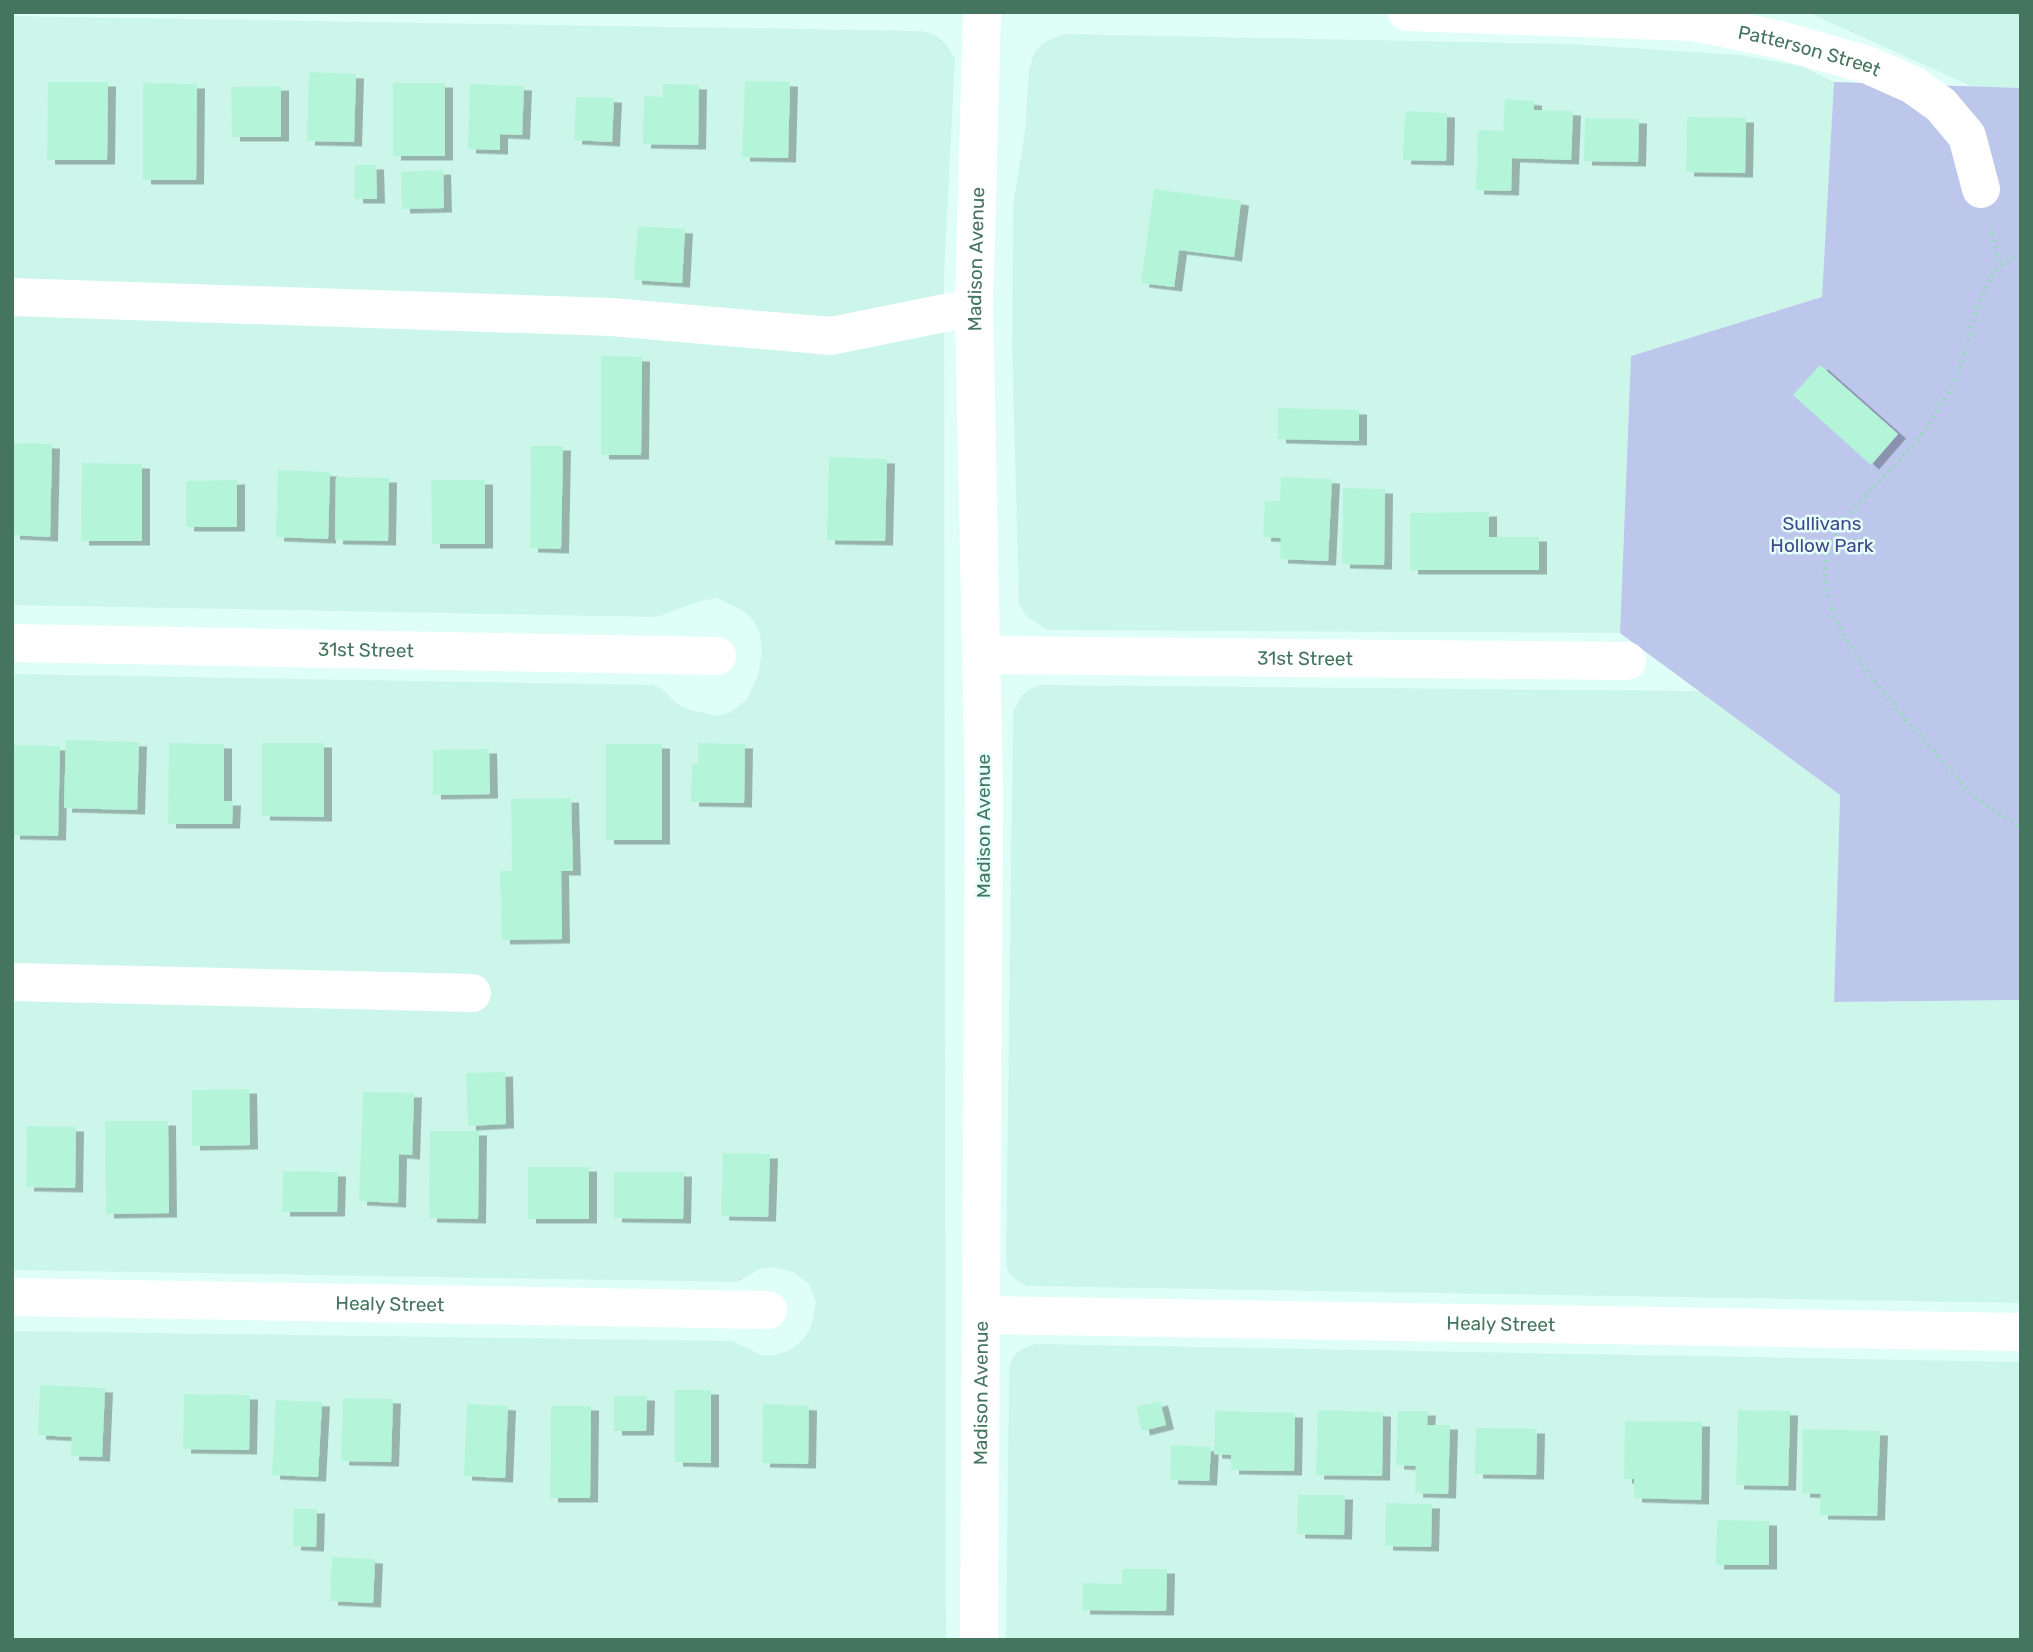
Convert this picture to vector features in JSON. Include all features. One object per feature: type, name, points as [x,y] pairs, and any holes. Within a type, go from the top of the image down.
[{"type":"street","name":"Madison Avenue","points":[[979,1640],[984,796],[974,307],[982,12]]},
{"type":"street","name":"Patterson Street","points":[[1407,12],[1693,22],[1776,39],[1868,65],[1913,85],[1941,105],[1967,135],[1980,189]]},
{"type":"street","points":[[12,297],[611,317],[831,337],[974,307]]},
{"type":"street","name":"31st Street","points":[[12,643],[717,656]]},
{"type":"street","name":"31st Street","points":[[981,655],[1627,661]]},
{"type":"street","points":[[12,982],[472,993]]},
{"type":"street","name":"Healy Street","points":[[12,1297],[768,1310]]},
{"type":"street","name":"Healy Street","points":[[983,1315],[2021,1332]]},
{"type":"path","points":[[2021,254],[2000,266],[1986,291],[1966,353],[1951,388],[1921,435],[1849,515],[1828,554],[1826,572],[1827,593],[1846,638],[1885,695],[1966,788],[2021,827]]},
{"type":"shaded area","points":[[1807,12],[2021,12],[2021,88],[1973,87]]},
{"type":"shaded area","points":[[12,16],[922,31],[937,36],[955,58],[944,276],[946,1640],[12,1640],[12,1331],[732,1341],[762,1355],[774,1355],[788,1351],[802,1341],[811,1327],[816,1302],[809,1284],[793,1272],[772,1267],[759,1269],[738,1282],[12,1270],[12,674],[652,685],[661,688],[677,704],[717,716],[731,712],[747,699],[758,675],[762,652],[760,634],[753,620],[742,610],[717,598],[700,601],[657,617],[12,605]]},
{"type":"shaded area","points":[[1063,34],[1569,44],[1740,55],[1803,67],[1834,82],[1822,297],[1631,356],[1620,633],[1048,630],[1026,616],[1019,604],[1012,347],[1013,206],[1025,131],[1029,70],[1034,53],[1043,43]]},
{"type":"shaded area","points":[[1040,685],[1699,691],[1840,795],[1834,1002],[2021,1000],[2021,1303],[1028,1286],[1020,1283],[1008,1272],[1006,1265],[1013,712],[1022,695]]},
{"type":"shaded area","points":[[1036,1344],[2021,1362],[2021,1640],[1006,1640],[1009,1369],[1012,1358],[1021,1349]]},
{"type":"green space","name":"Sullivans Hollow Park","points":[[1834,82],[2021,88],[2021,1000],[1834,1002],[1840,795],[1620,633],[1631,356],[1822,297]]},
{"type":"building","points":[[309,72],[356,74],[354,142],[307,141]]},
{"type":"building","points":[[745,81],[790,82],[788,158],[742,157]]},
{"type":"building","points":[[48,82],[108,82],[107,160],[47,160]]},
{"type":"building","points":[[143,83],[197,84],[196,180],[143,180]]},
{"type":"building","points":[[393,83],[445,83],[445,156],[393,156]]},
{"type":"building","points":[[470,84],[524,86],[522,135],[500,134],[500,150],[468,149]]},
{"type":"building","points":[[663,84],[699,85],[698,145],[643,144],[644,96],[663,97]]},
{"type":"building","points":[[281,86],[281,137],[232,137],[231,87]]},
{"type":"building","points":[[576,97],[614,98],[612,142],[574,140]]},
{"type":"building","points":[[1505,99],[1534,101],[1534,110],[1573,111],[1571,160],[1512,158],[1511,191],[1476,190],[1478,130],[1503,131]]},
{"type":"building","points":[[1405,111],[1447,113],[1446,161],[1403,160]]},
{"type":"building","points":[[1687,117],[1746,118],[1745,173],[1686,172]]},
{"type":"building","points":[[1585,118],[1639,119],[1638,162],[1584,161]]},
{"type":"building","points":[[355,165],[376,165],[377,199],[355,199]]},
{"type":"building","points":[[443,170],[444,208],[402,209],[401,172]]},
{"type":"building","points":[[1154,189],[1241,201],[1234,257],[1179,250],[1174,287],[1141,283]]},
{"type":"building","points":[[638,226],[685,229],[682,283],[634,280]]},
{"type":"building","points":[[601,356],[642,357],[641,455],[601,455]]},
{"type":"building","points":[[1820,365],[1898,434],[1871,465],[1793,395]]},
{"type":"building","points":[[1278,408],[1359,410],[1359,441],[1278,439]]},
{"type":"building","points":[[12,443],[52,444],[50,537],[12,535]]},
{"type":"building","points":[[531,446],[563,446],[561,549],[530,548]]},
{"type":"building","points":[[829,457],[887,459],[885,541],[827,540]]},
{"type":"building","points":[[82,463],[142,464],[142,541],[81,541]]},
{"type":"building","points":[[278,470],[330,472],[328,539],[276,537]]},
{"type":"building","points":[[336,477],[389,478],[388,541],[335,540]]},
{"type":"building","points":[[1281,477],[1332,479],[1328,561],[1280,559],[1281,538],[1263,537],[1265,501],[1280,501]]},
{"type":"building","points":[[237,480],[237,527],[186,527],[186,481]]},
{"type":"building","points":[[431,480],[485,480],[485,544],[432,544]]},
{"type":"building","points":[[1343,488],[1385,489],[1384,565],[1342,564]]},
{"type":"building","points":[[1489,512],[1489,537],[1539,537],[1539,570],[1410,570],[1410,513]]},
{"type":"building","points":[[66,740],[139,742],[137,810],[64,808]]},
{"type":"building","points":[[169,743],[224,744],[224,801],[233,801],[232,824],[168,824]]},
{"type":"building","points":[[262,743],[324,743],[324,817],[262,816]]},
{"type":"building","points":[[698,743],[745,744],[744,803],[691,802],[692,764],[698,764]]},
{"type":"building","points":[[606,744],[662,744],[662,840],[606,840]]},
{"type":"building","points":[[12,745],[60,746],[58,836],[12,835]]},
{"type":"building","points":[[489,749],[490,794],[433,795],[433,750]]},
{"type":"building","points":[[571,798],[573,871],[561,871],[562,939],[502,940],[500,871],[512,871],[511,799]]},
{"type":"building","points":[[505,1072],[506,1124],[468,1126],[466,1073]]},
{"type":"building","points":[[249,1089],[250,1145],[192,1146],[192,1090]]},
{"type":"building","points":[[363,1092],[414,1093],[412,1155],[399,1154],[398,1203],[359,1201]]},
{"type":"building","points":[[105,1121],[168,1121],[169,1213],[106,1214]]},
{"type":"building","points":[[27,1126],[76,1127],[75,1188],[26,1187]]},
{"type":"building","points":[[430,1131],[479,1131],[478,1219],[429,1218]]},
{"type":"building","points":[[723,1153],[770,1154],[768,1217],[721,1216]]},
{"type":"building","points":[[528,1167],[589,1167],[589,1219],[528,1219]]},
{"type":"building","points":[[283,1171],[338,1172],[337,1212],[282,1212]]},
{"type":"building","points":[[614,1172],[684,1172],[683,1219],[614,1218]]},
{"type":"building","points":[[40,1385],[105,1388],[102,1457],[71,1456],[72,1437],[38,1435]]},
{"type":"building","points":[[675,1390],[711,1390],[711,1463],[675,1462]]},
{"type":"building","points":[[184,1394],[250,1395],[249,1450],[183,1449]]},
{"type":"building","points":[[614,1396],[647,1396],[646,1431],[614,1431]]},
{"type":"building","points":[[343,1398],[393,1399],[391,1462],[341,1461]]},
{"type":"building","points":[[276,1400],[322,1402],[318,1477],[272,1475]]},
{"type":"building","points":[[1160,1401],[1166,1425],[1142,1431],[1136,1407]]},
{"type":"building","points":[[467,1404],[508,1406],[505,1478],[464,1476]]},
{"type":"building","points":[[763,1404],[809,1406],[808,1464],[762,1463]]},
{"type":"building","points":[[551,1406],[591,1406],[590,1498],[550,1498]]},
{"type":"building","points":[[1318,1410],[1383,1412],[1382,1476],[1316,1475]]},
{"type":"building","points":[[1738,1410],[1790,1411],[1788,1486],[1736,1485]]},
{"type":"building","points":[[1215,1411],[1295,1413],[1294,1471],[1231,1470],[1231,1455],[1214,1454]]},
{"type":"building","points":[[1398,1411],[1428,1411],[1427,1425],[1450,1425],[1448,1494],[1415,1493],[1416,1466],[1396,1465]]},
{"type":"building","points":[[1625,1421],[1702,1422],[1701,1500],[1634,1498],[1634,1479],[1624,1479]]},
{"type":"building","points":[[1476,1428],[1537,1429],[1536,1475],[1475,1474]]},
{"type":"building","points":[[1803,1429],[1880,1431],[1877,1516],[1820,1515],[1821,1494],[1802,1493]]},
{"type":"building","points":[[1171,1445],[1211,1447],[1209,1481],[1170,1480]]},
{"type":"building","points":[[1298,1495],[1345,1495],[1344,1535],[1297,1534]]},
{"type":"building","points":[[1386,1503],[1432,1504],[1431,1547],[1385,1546]]},
{"type":"building","points":[[294,1509],[317,1509],[316,1547],[293,1546]]},
{"type":"building","points":[[1717,1520],[1769,1521],[1769,1565],[1716,1565]]},
{"type":"building","points":[[332,1557],[375,1559],[373,1603],[330,1601]]},
{"type":"building","points":[[1122,1569],[1167,1569],[1166,1611],[1082,1610],[1083,1583],[1122,1584]]}]
